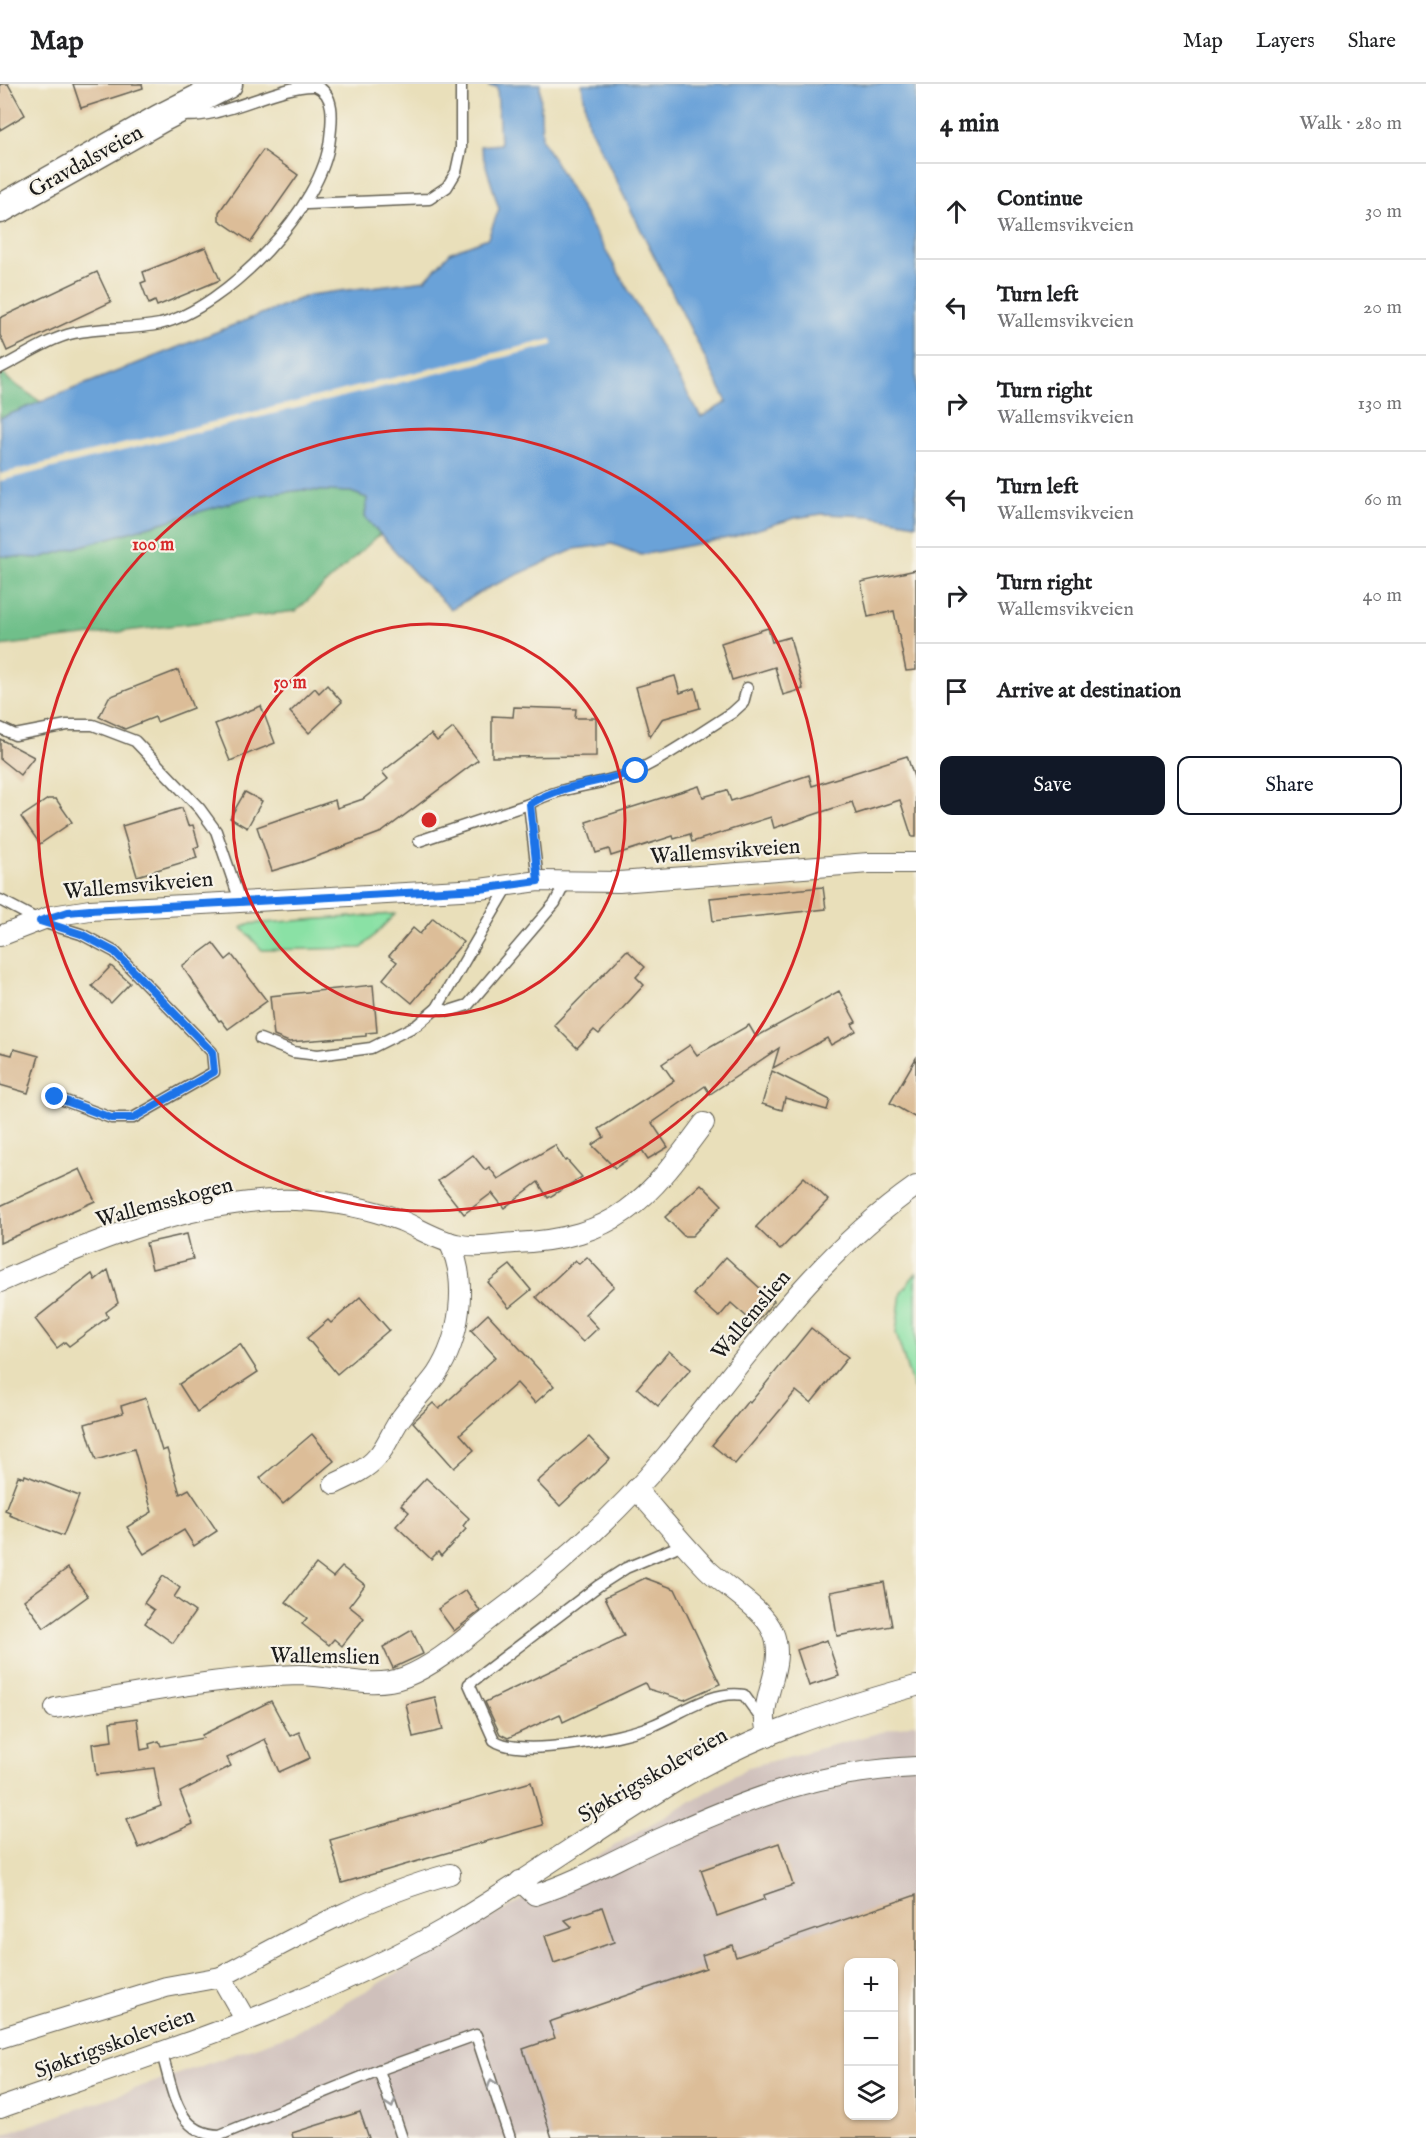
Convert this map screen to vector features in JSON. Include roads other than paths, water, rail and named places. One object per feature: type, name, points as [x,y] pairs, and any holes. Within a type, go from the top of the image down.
[{"type":"street","name":"Gravdalsveien","points":[[0,209],[171,112],[228,84]]},
{"type":"street","name":"Wallemsvikveien","points":[[0,936],[68,912],[90,910],[480,889],[538,881],[619,882],[869,863],[915,863]]},
{"type":"street","name":"Wallemsskogen","points":[[0,1282],[60,1256],[153,1224],[204,1211],[264,1201],[295,1200],[352,1207],[400,1221],[464,1246],[539,1242],[578,1234],[607,1223],[634,1206],[673,1166],[704,1123]]},
{"type":"street","name":"Wallemslien","points":[[55,1708],[260,1678],[301,1675],[380,1683],[405,1677],[434,1661],[549,1573],[636,1489],[797,1293],[861,1229],[916,1185]]},
{"type":"street","points":[[334,1484],[358,1473],[378,1457],[394,1428],[437,1373],[452,1344],[460,1290],[459,1270],[449,1242]]},
{"type":"street","points":[[636,1489],[720,1581],[761,1616],[773,1632],[778,1657],[765,1730]]},
{"type":"street","name":"Sjøkrigsskoleveien","points":[[0,2108],[307,1996],[375,1965],[448,1927],[682,1778],[765,1730],[916,1686]]},
{"type":"street","points":[[520,1881],[535,1895],[561,1886],[666,1835],[760,1795],[821,1778],[878,1769],[916,1767]]},
{"type":"street","name":"Sjøkrigsskoleveien","points":[[0,2038],[166,1987],[220,1977],[333,1918],[391,1892],[450,1874]]},
{"type":"street","points":[[220,1977],[245,2019]]},
{"type":"lane","points":[[307,204],[429,199],[447,187],[456,172],[461,149],[461,84]]},
{"type":"lane","points":[[0,368],[40,347],[74,333],[161,324],[206,302],[228,288],[282,234],[307,204],[329,149],[333,114],[330,100],[322,89],[313,85],[261,93],[194,118],[171,112]]},
{"type":"lane","points":[[419,841],[530,804],[560,789],[615,778],[636,771],[732,713],[743,703],[747,688]]},
{"type":"lane","name":"Wallemsvikveien","points":[[0,728],[15,735],[67,725],[93,725],[135,741],[200,809],[216,831],[240,901]]},
{"type":"lane","points":[[530,804],[538,881]]},
{"type":"lane","points":[[437,1008],[449,1011],[468,1005],[555,903],[566,881]]},
{"type":"lane","points":[[260,1038],[293,1052],[318,1055],[371,1048],[417,1025],[437,1008],[509,885]]},
{"type":"lane","name":"Wallemsvikveien","points":[[0,900],[40,921],[81,934],[115,952],[212,1052],[214,1072],[133,1118],[111,1118],[55,1097]]},
{"type":"lane","points":[[682,1540],[674,1548],[626,1568],[598,1586],[469,1684],[494,1740],[501,1745],[524,1748],[616,1737],[650,1727],[729,1693],[744,1695],[765,1730]]},
{"type":"lane","points":[[161,2051],[182,2114],[191,2128],[204,2135],[220,2135],[241,2129],[379,2070],[476,2035],[510,2138]]},
{"type":"lane","points":[[379,2070],[402,2138]]},
{"type":"water","points":[[489,84],[540,84],[542,139],[701,417],[727,402],[588,124],[582,84],[916,84],[916,524],[869,516],[822,514],[795,518],[733,537],[641,555],[612,544],[575,549],[490,587],[451,609],[419,578],[365,517],[367,498],[351,492],[302,490],[254,496],[40,558],[0,556],[0,418],[309,295],[425,280],[451,252],[488,238],[499,209],[480,146],[500,144],[497,87],[489,87]]}]
